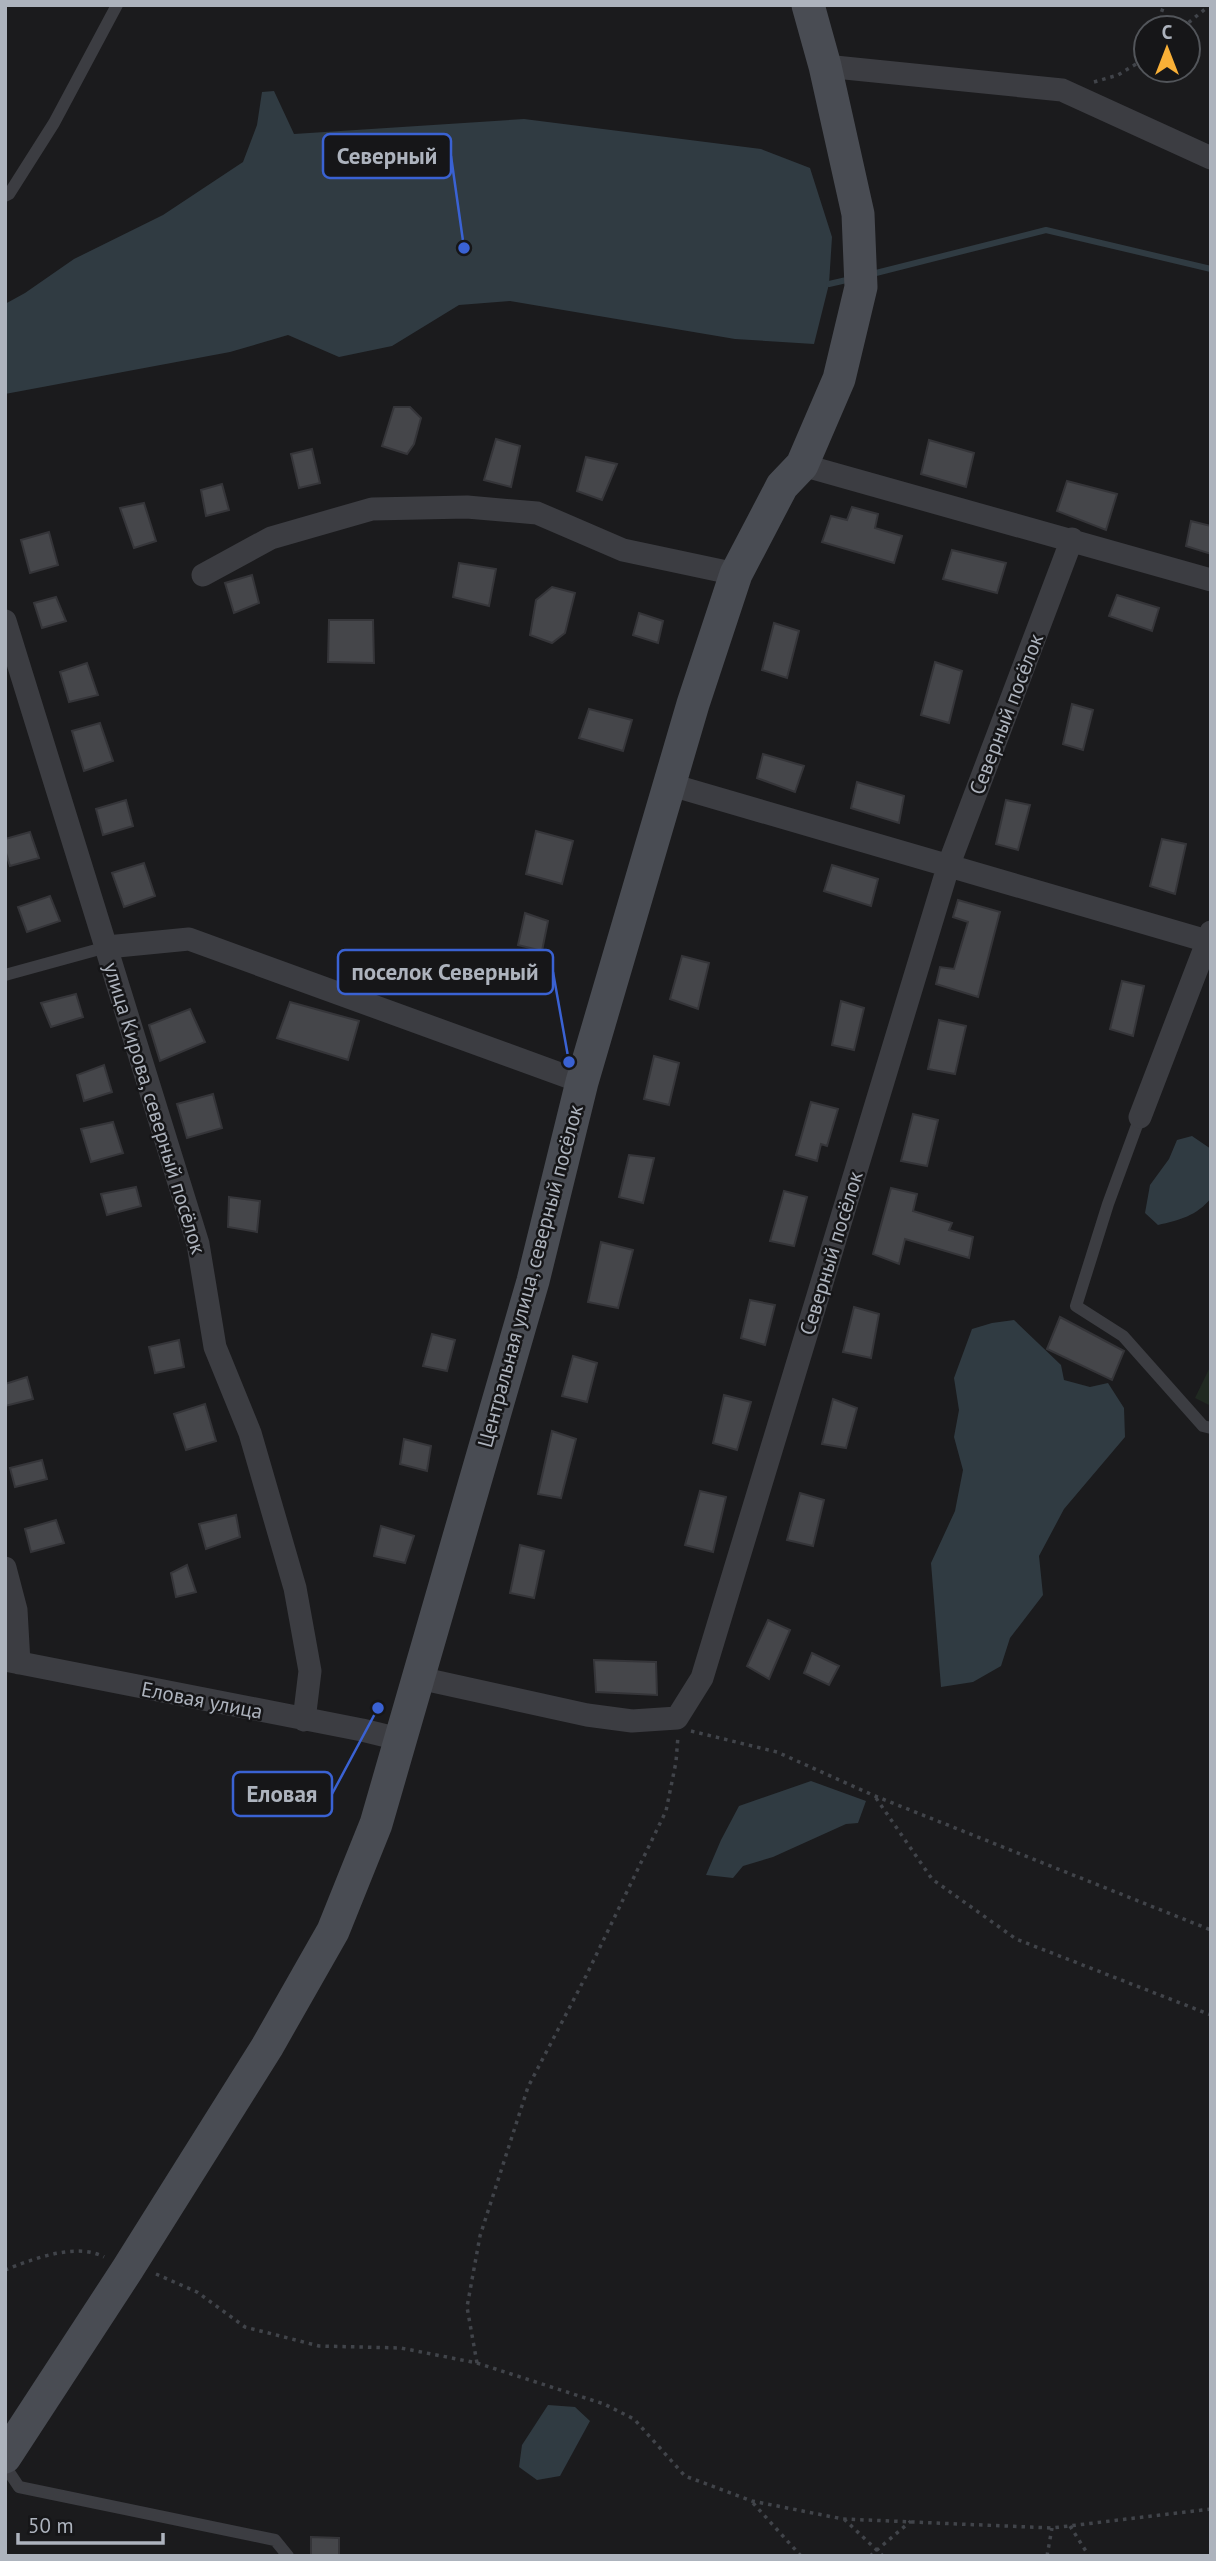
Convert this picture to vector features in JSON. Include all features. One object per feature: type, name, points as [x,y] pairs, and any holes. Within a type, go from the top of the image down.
[{"type":"street","name":"Центральная улица, северный посёлок","points":[[5,2457],[129,2267],[267,2047],[333,1931],[376,1824],[533,1281],[582,1082],[668,784],[736,574],[782,486],[802,466],[839,379],[861,274],[858,214],[825,66],[808,5]]},
{"type":"street","points":[[825,66],[1062,90],[1211,158]]},
{"type":"street","points":[[802,466],[1072,539],[1211,580]]},
{"type":"street","points":[[204,575],[271,538],[372,509],[467,507],[537,513],[623,550],[736,574]]},
{"type":"street","name":"Северный посёлок","points":[[678,1723],[702,1678],[949,864],[1072,539]]},
{"type":"street","name":"улица Кирова, северный посёлок","points":[[5,621],[198,1244],[215,1347],[250,1433],[295,1588],[310,1671],[304,1720]]},
{"type":"street","points":[[668,784],[1209,937],[1140,1118]]},
{"type":"street","points":[[107,947],[189,939],[582,1082]]},
{"type":"street","points":[[5,1568],[16,1611],[12,1662]]},
{"type":"street","name":"Еловая улица","points":[[12,1662],[399,1739]]},
{"type":"street","points":[[419,1678],[587,1715],[678,1723]]},
{"type":"lane","points":[[5,196],[9,194],[54,122],[117,5]]},
{"type":"lane","points":[[5,975],[107,947]]},
{"type":"lane","points":[[1140,1118],[1108,1204],[1076,1307],[1123,1336],[1203,1426],[1211,1428]]},
{"type":"lane","points":[[5,2466],[19,2487],[275,2540],[288,2556]]},
{"type":"path","points":[[1062,90],[1118,75],[1132,66]]},
{"type":"path","points":[[477,2363],[467,2307],[480,2236],[528,2087],[586,1976],[666,1811],[676,1762],[678,1723],[777,1752],[875,1796],[1211,1930]]},
{"type":"path","points":[[875,1796],[932,1879],[1016,1939],[1211,2015]]},
{"type":"path","points":[[5,2270],[47,2254],[94,2252],[197,2292],[245,2327],[319,2346],[401,2348],[477,2363],[604,2404],[634,2419],[685,2476],[752,2501],[843,2519],[1052,2528],[1211,2509]]},
{"type":"path","points":[[752,2501],[801,2556]]},
{"type":"path","points":[[843,2519],[883,2556]]},
{"type":"path","points":[[870,2556],[911,2521]]},
{"type":"path","points":[[1070,2526],[1089,2556]]},
{"type":"path","points":[[1047,2556],[1052,2528]]},
{"type":"shaded area","points":[[274,91],[294,134],[524,119],[761,149],[810,168],[832,237],[829,284],[814,344],[735,339],[510,301],[459,305],[392,346],[339,357],[288,335],[230,352],[5,394],[5,304],[74,259],[163,215],[243,162],[257,125],[262,92]]},
{"type":"shaded area","points":[[1192,1136],[1211,1149],[1211,1198],[1194,1213],[1158,1225],[1145,1213],[1150,1185],[1169,1159],[1177,1140]]},
{"type":"shaded area","points":[[1014,1320],[1061,1365],[1064,1380],[1090,1387],[1108,1383],[1124,1408],[1125,1437],[1064,1509],[1039,1556],[1043,1595],[1010,1638],[1001,1666],[973,1682],[941,1687],[931,1563],[955,1511],[963,1470],[954,1437],[959,1410],[954,1378],[972,1329]]},
{"type":"shaded area","points":[[1211,1365],[1211,1406],[1195,1398]]},
{"type":"shaded area","points":[[811,1781],[866,1801],[858,1823],[846,1824],[773,1857],[743,1866],[733,1878],[706,1875],[739,1806]]},
{"type":"shaded area","points":[[548,2405],[575,2407],[590,2421],[560,2476],[537,2480],[519,2467],[522,2445]]},
{"type":"building","points":[[394,407],[410,407],[421,418],[414,444],[407,454],[382,446]]},
{"type":"building","points":[[496,439],[520,446],[511,487],[484,480]]},
{"type":"building","points":[[929,440],[974,453],[966,487],[921,474]]},
{"type":"building","points":[[312,449],[320,483],[299,488],[291,454]]},
{"type":"building","points":[[586,457],[617,464],[602,500],[577,491]]},
{"type":"building","points":[[1067,481],[1117,494],[1106,530],[1057,511]]},
{"type":"building","points":[[222,484],[229,510],[206,516],[201,490]]},
{"type":"building","points":[[144,503],[156,541],[134,548],[120,508]]},
{"type":"building","points":[[852,507],[878,514],[875,528],[902,536],[894,563],[822,542],[831,516],[847,520]]},
{"type":"building","points":[[1191,521],[1211,526],[1211,554],[1186,546]]},
{"type":"building","points":[[49,532],[58,565],[30,573],[21,540]]},
{"type":"building","points":[[952,550],[1006,563],[997,593],[943,579]]},
{"type":"building","points":[[459,563],[496,569],[489,606],[453,597]]},
{"type":"building","points":[[252,575],[259,603],[234,613],[225,583]]},
{"type":"building","points":[[552,587],[575,593],[565,633],[552,643],[530,635],[536,600]]},
{"type":"building","points":[[1117,595],[1159,608],[1152,631],[1109,616]]},
{"type":"building","points":[[56,597],[66,621],[42,628],[34,603]]},
{"type":"building","points":[[639,613],[663,621],[658,643],[633,635]]},
{"type":"building","points":[[329,620],[373,620],[374,663],[328,662]]},
{"type":"building","points":[[774,623],[799,631],[787,678],[762,670]]},
{"type":"building","points":[[935,662],[962,671],[949,723],[921,715]]},
{"type":"building","points":[[87,663],[98,695],[69,702],[60,672]]},
{"type":"building","points":[[1072,704],[1093,710],[1083,750],[1063,744]]},
{"type":"building","points":[[589,709],[632,720],[623,751],[579,738]]},
{"type":"building","points":[[100,723],[113,761],[84,771],[72,731]]},
{"type":"building","points":[[763,754],[804,766],[795,792],[757,778]]},
{"type":"building","points":[[857,782],[904,796],[899,823],[851,808]]},
{"type":"building","points":[[126,800],[133,826],[103,835],[96,809]]},
{"type":"building","points":[[1006,800],[1030,805],[1018,850],[996,844]]},
{"type":"building","points":[[536,831],[573,841],[562,884],[526,874]]},
{"type":"building","points":[[30,832],[39,858],[10,866],[5,839]]},
{"type":"building","points":[[1162,839],[1186,844],[1175,894],[1150,886]]},
{"type":"building","points":[[144,863],[155,896],[124,907],[112,873]]},
{"type":"building","points":[[832,865],[878,879],[871,906],[824,891]]},
{"type":"building","points":[[50,896],[60,921],[27,932],[18,907]]},
{"type":"building","points":[[958,900],[1000,912],[978,997],[936,984],[940,967],[954,969],[968,922],[953,917]]},
{"type":"building","points":[[525,913],[548,921],[542,951],[518,945]]},
{"type":"building","points":[[682,956],[709,963],[698,1009],[670,999]]},
{"type":"building","points":[[1122,981],[1144,986],[1133,1036],[1110,1029]]},
{"type":"building","points":[[76,994],[83,1017],[51,1027],[41,1003]]},
{"type":"building","points":[[841,1001],[864,1008],[854,1050],[832,1045]]},
{"type":"building","points":[[290,1002],[359,1021],[348,1060],[277,1038]]},
{"type":"building","points":[[190,1009],[205,1042],[160,1061],[149,1025]]},
{"type":"building","points":[[939,1020],[966,1026],[955,1074],[928,1069]]},
{"type":"building","points":[[654,1056],[679,1063],[669,1105],[644,1099]]},
{"type":"building","points":[[104,1065],[112,1092],[84,1101],[77,1075]]},
{"type":"building","points":[[213,1094],[222,1128],[187,1138],[177,1104]]},
{"type":"building","points":[[811,1102],[838,1109],[827,1146],[821,1144],[817,1161],[796,1155]]},
{"type":"building","points":[[913,1114],[938,1120],[927,1166],[901,1161]]},
{"type":"building","points":[[113,1122],[123,1153],[91,1162],[81,1129]]},
{"type":"building","points":[[629,1155],[654,1158],[643,1203],[619,1197]]},
{"type":"building","points":[[136,1187],[141,1206],[107,1215],[101,1194]]},
{"type":"building","points":[[891,1188],[917,1194],[913,1211],[952,1223],[949,1230],[973,1237],[969,1258],[905,1239],[899,1264],[873,1254]]},
{"type":"building","points":[[784,1191],[807,1197],[794,1246],[770,1241]]},
{"type":"building","points":[[229,1197],[260,1201],[257,1232],[228,1227]]},
{"type":"building","points":[[601,1242],[633,1250],[618,1308],[588,1302]]},
{"type":"building","points":[[750,1300],[775,1305],[765,1345],[741,1338]]},
{"type":"building","points":[[854,1307],[879,1314],[871,1358],[843,1352]]},
{"type":"building","points":[[1060,1317],[1124,1351],[1112,1380],[1047,1349]]},
{"type":"building","points":[[432,1334],[455,1340],[447,1371],[423,1366]]},
{"type":"building","points":[[179,1340],[184,1367],[155,1373],[149,1347]]},
{"type":"building","points":[[573,1356],[597,1363],[587,1402],[562,1396]]},
{"type":"building","points":[[27,1377],[33,1399],[5,1406],[5,1384]]},
{"type":"building","points":[[724,1395],[751,1402],[737,1450],[713,1443]]},
{"type":"building","points":[[833,1399],[857,1408],[846,1448],[822,1444]]},
{"type":"building","points":[[205,1404],[216,1441],[186,1450],[174,1414]]},
{"type":"building","points":[[552,1431],[576,1439],[561,1498],[538,1494]]},
{"type":"building","points":[[404,1439],[431,1446],[427,1471],[400,1464]]},
{"type":"building","points":[[42,1460],[47,1479],[15,1487],[10,1468]]},
{"type":"building","points":[[700,1491],[726,1497],[713,1552],[685,1545]]},
{"type":"building","points":[[800,1493],[824,1500],[813,1546],[787,1540]]},
{"type":"building","points":[[236,1515],[240,1537],[206,1549],[199,1524]]},
{"type":"building","points":[[56,1520],[64,1543],[31,1552],[25,1529]]},
{"type":"building","points":[[381,1526],[414,1536],[405,1563],[374,1556]]},
{"type":"building","points":[[520,1545],[544,1551],[534,1598],[510,1593]]},
{"type":"building","points":[[187,1565],[196,1592],[176,1597],[171,1573]]},
{"type":"building","points":[[768,1620],[790,1630],[769,1679],[747,1666]]},
{"type":"building","points":[[812,1653],[839,1666],[829,1685],[804,1673]]},
{"type":"building","points":[[594,1660],[656,1662],[657,1695],[596,1692]]},
{"type":"building","points":[[311,2537],[339,2538],[339,2556],[311,2556]]},
{"type":"waterway","points":[[872,274],[1046,230],[1211,269]]},
{"type":"waterway","points":[[829,284],[851,279]]},
{"type":"place","name":"Северный","points":[[464,248]]},
{"type":"place","name":"поселок Северный","points":[[569,1062]]},
{"type":"place","name":"Еловая","points":[[378,1708]]}]
